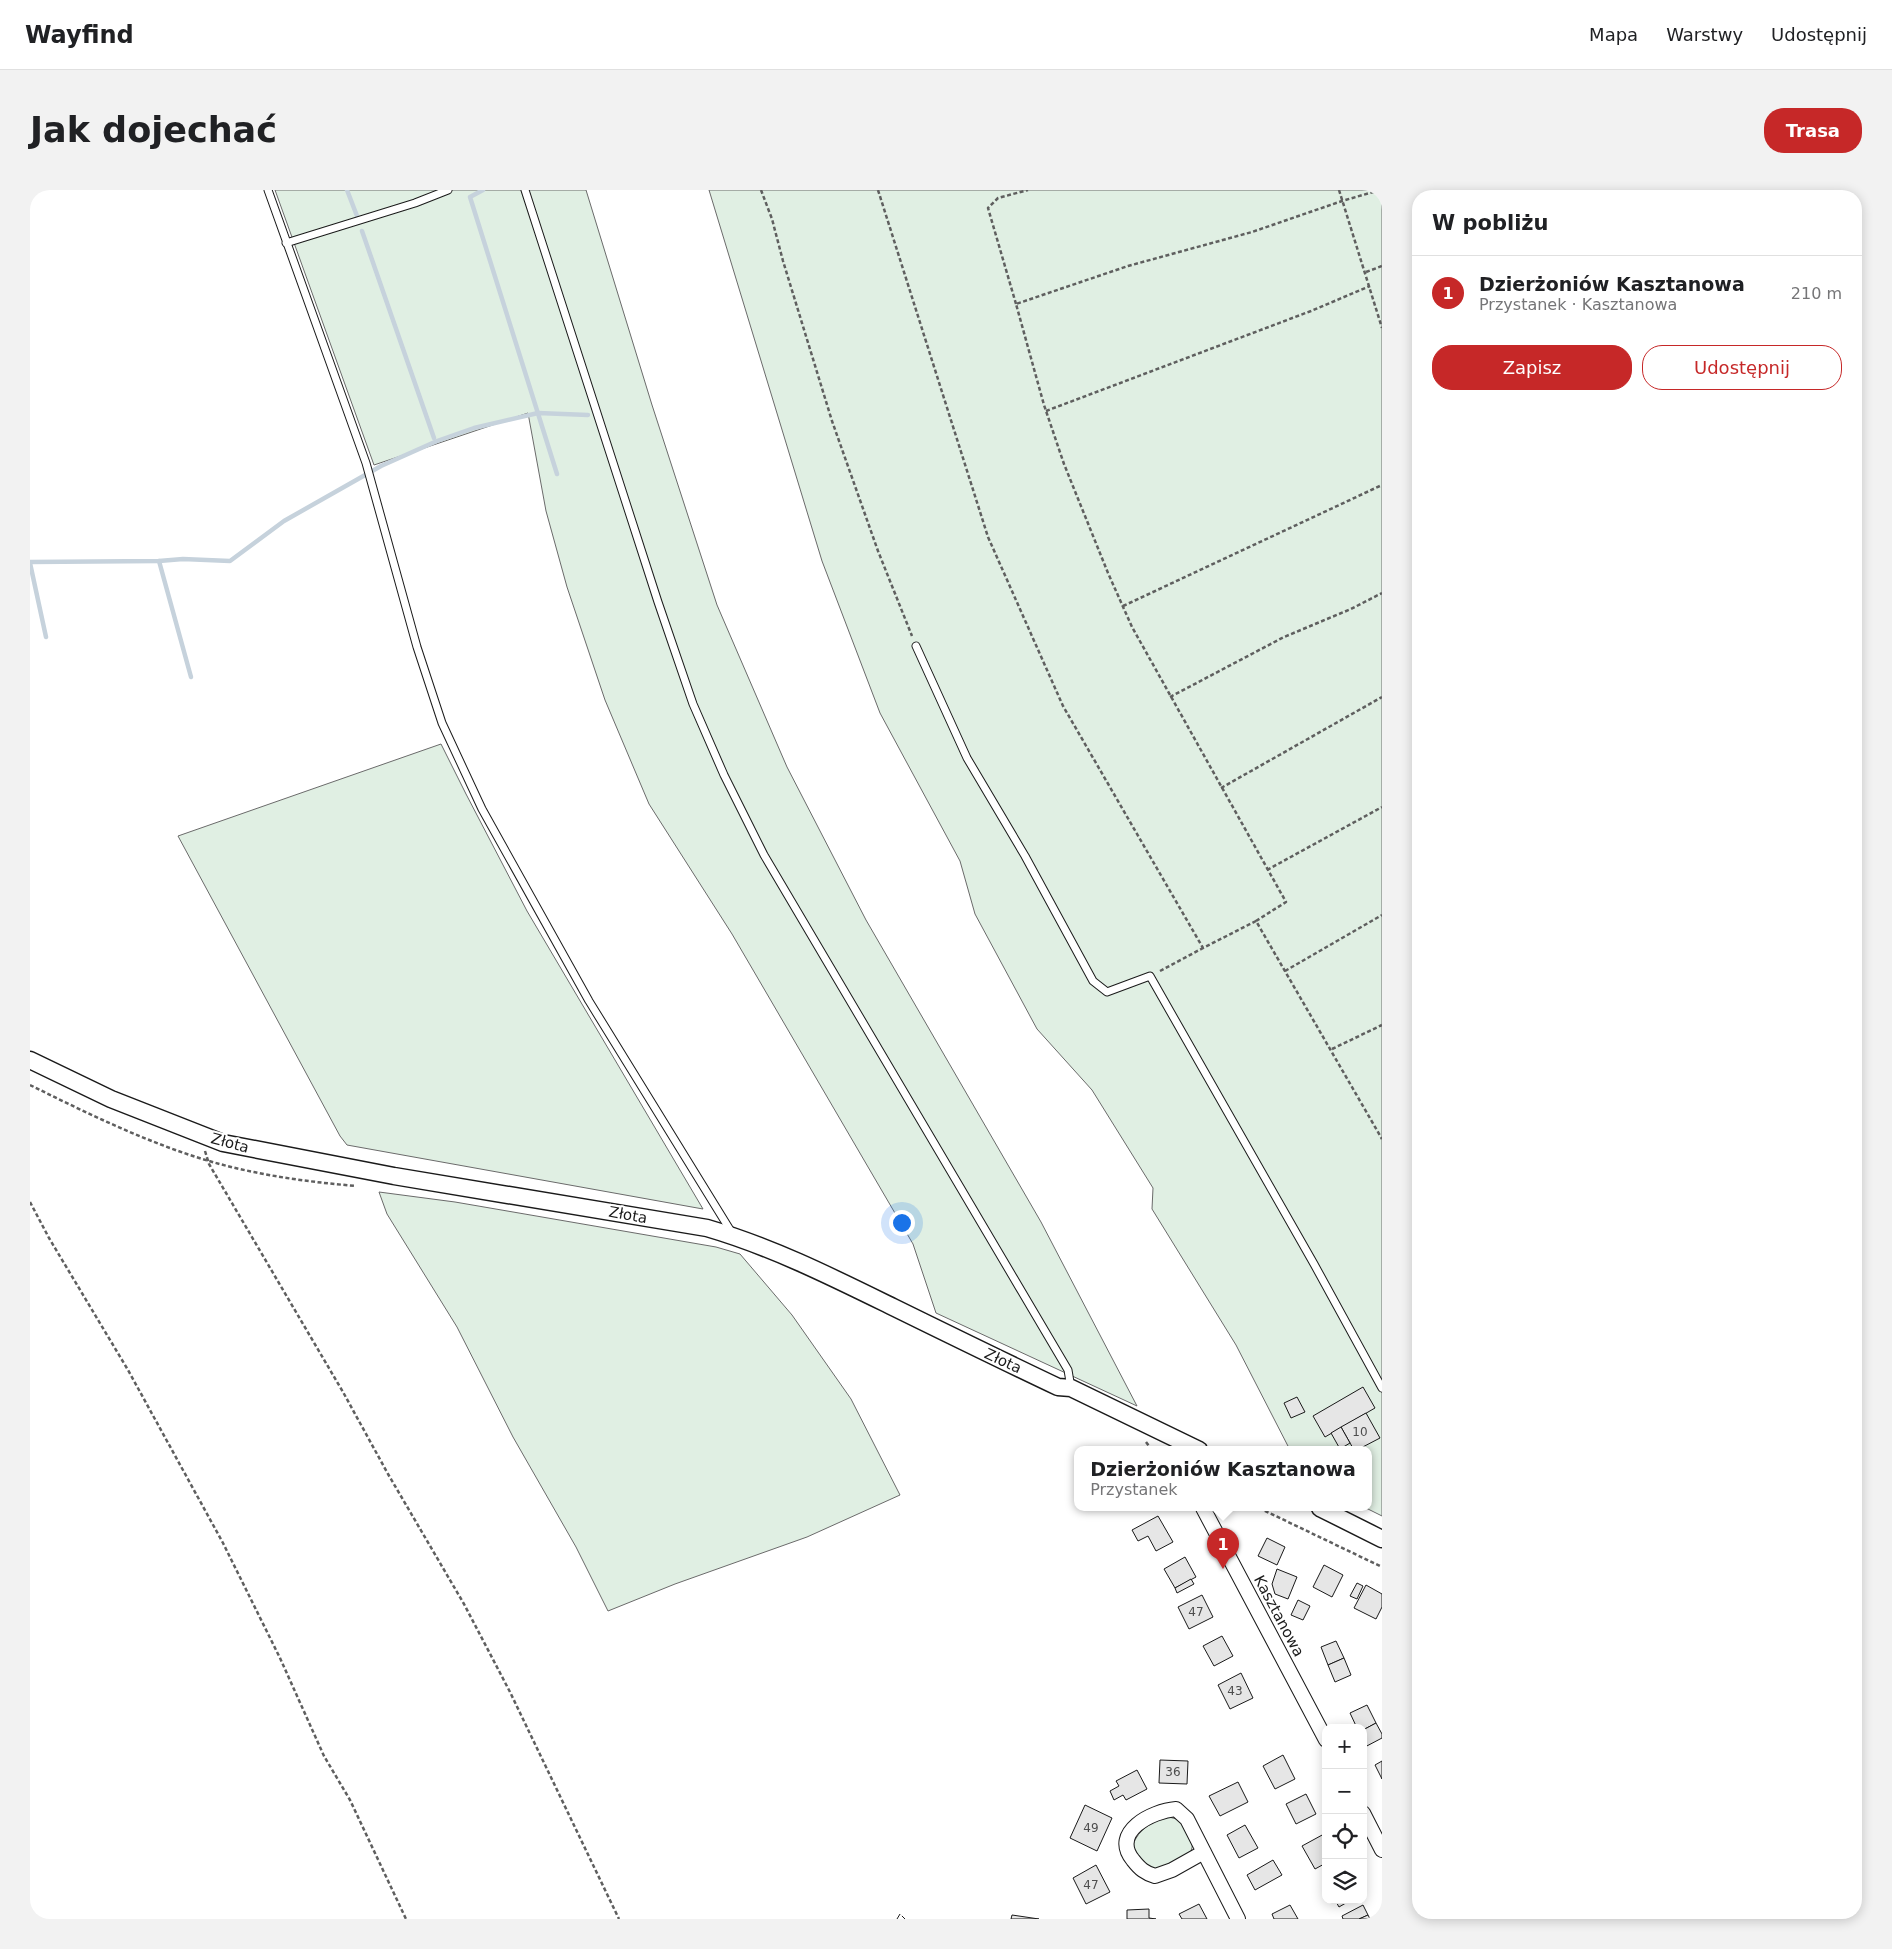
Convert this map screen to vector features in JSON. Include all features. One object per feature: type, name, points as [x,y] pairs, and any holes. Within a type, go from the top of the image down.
[{"type":"street","name":"Złota","points":[[30,1060],[111,1099],[223,1143],[394,1176],[707,1228],[733,1236],[790,1257],[1058,1387],[1071,1388],[1175,1445]]},
{"type":"street","name":"Kasztanowa","points":[[1205,1511],[1322,1732]]},
{"type":"street","points":[[1326,1511],[1382,1539]]},
{"type":"street","points":[[1204,1852],[1172,1870],[1155,1876],[1141,1869],[1129,1855],[1126,1842],[1133,1829],[1146,1818],[1162,1810],[1176,1809],[1187,1819],[1204,1852],[1238,1919]]},
{"type":"street","points":[[1364,1814],[1382,1850]]},
{"type":"lane","points":[[268,190],[366,463],[417,648],[442,723],[482,809],[590,1001],[733,1236]]},
{"type":"lane","points":[[286,242],[415,203],[448,190]]},
{"type":"lane","points":[[525,190],[658,602],[693,704],[724,775],[764,855],[1068,1370],[1071,1388]]},
{"type":"lane","points":[[916,646],[967,758],[1025,856],[1093,981],[1107,992],[1150,976],[1314,1264],[1382,1388]]},
{"type":"path","points":[[761,190],[772,218],[783,261],[832,421],[878,551],[916,646]]},
{"type":"path","points":[[878,190],[988,537],[1063,706],[1202,948]]},
{"type":"path","points":[[1028,190],[998,198],[988,208],[1046,411],[1064,464],[1123,606],[1170,697],[1286,902],[1256,921],[1150,976]]},
{"type":"path","points":[[1339,190],[1382,328]]},
{"type":"path","points":[[1016,304],[1128,266],[1252,232],[1342,200],[1380,190]]},
{"type":"path","points":[[1366,272],[1382,266]]},
{"type":"path","points":[[1046,411],[1311,311],[1370,286]]},
{"type":"path","points":[[1123,606],[1299,522],[1382,485]]},
{"type":"path","points":[[1170,697],[1284,637],[1382,593]]},
{"type":"path","points":[[1221,788],[1382,697]]},
{"type":"path","points":[[1267,870],[1382,807]]},
{"type":"path","points":[[1285,971],[1382,915]]},
{"type":"path","points":[[1256,921],[1381,1136]]},
{"type":"path","points":[[1332,1049],[1382,1025]]},
{"type":"path","points":[[30,1085],[120,1127],[185,1153],[208,1160],[252,1172],[296,1180],[365,1186]]},
{"type":"path","points":[[198,1134],[208,1160],[464,1604],[510,1692],[619,1919]]},
{"type":"path","points":[[30,1202],[49,1238],[128,1370],[223,1543],[280,1658],[324,1756],[350,1800],[406,1919]]},
{"type":"path","points":[[1142,1438],[1149,1446]]},
{"type":"path","points":[[1265,1511],[1382,1567]]},
{"type":"green space","points":[[275,190],[586,190],[652,405],[717,605],[787,767],[866,920],[1041,1222],[1137,1406],[936,1313],[913,1244],[732,934],[649,804],[605,700],[567,587],[546,511],[528,413],[374,465]]},
{"type":"green space","points":[[709,190],[1382,190],[1382,1516],[1372,1511],[1372,1446],[1288,1446],[1236,1345],[1152,1209],[1153,1188],[1092,1090],[1037,1029],[975,914],[960,861],[880,713],[822,561]]},
{"type":"green space","points":[[441,744],[527,911],[703,1209],[347,1145],[340,1136],[178,836]]},
{"type":"green space","points":[[379,1192],[455,1202],[716,1247],[740,1254],[792,1315],[851,1399],[900,1495],[807,1537],[675,1584],[608,1611],[576,1547],[513,1437],[457,1327],[387,1214]]},
{"type":"green space","points":[[1169,1817],[1180,1820],[1190,1836],[1192,1848],[1185,1858],[1153,1869],[1137,1857],[1133,1845],[1135,1839],[1147,1826]]},
{"type":"building","points":[[1363,1387],[1375,1408],[1325,1437],[1313,1416]]},
{"type":"building","points":[[1297,1397],[1305,1412],[1291,1418],[1284,1403]]},
{"type":"building","points":[[1366,1413],[1380,1438],[1365,1446],[1352,1446],[1341,1427]]},
{"type":"building","points":[[1341,1427],[1350,1443],[1345,1446],[1338,1446],[1331,1433]]},
{"type":"building","points":[[1158,1516],[1173,1542],[1156,1551],[1148,1536],[1138,1541],[1132,1530]]},
{"type":"building","points":[[1267,1538],[1285,1547],[1277,1565],[1258,1556]]},
{"type":"building","points":[[1185,1557],[1196,1577],[1175,1588],[1164,1569]]},
{"type":"building","points":[[1324,1565],[1343,1575],[1332,1597],[1313,1587]]},
{"type":"building","points":[[1277,1569],[1297,1577],[1288,1599],[1275,1594],[1272,1584]]},
{"type":"building","points":[[1191,1579],[1194,1584],[1177,1593],[1175,1588]]},
{"type":"building","points":[[1357,1583],[1363,1586],[1357,1599],[1350,1596]]},
{"type":"building","points":[[1366,1585],[1382,1594],[1382,1607],[1376,1619],[1354,1608]]},
{"type":"building","points":[[1202,1595],[1213,1617],[1189,1629],[1178,1607]]},
{"type":"building","points":[[1298,1600],[1310,1606],[1303,1620],[1291,1615]]},
{"type":"building","points":[[1222,1636],[1233,1656],[1214,1666],[1203,1646]]},
{"type":"building","points":[[1336,1641],[1344,1658],[1328,1665],[1321,1647]]},
{"type":"building","points":[[1344,1658],[1351,1675],[1335,1682],[1328,1665]]},
{"type":"building","points":[[1241,1673],[1253,1698],[1230,1709],[1218,1685]]},
{"type":"building","points":[[1367,1705],[1376,1723],[1367,1728],[1367,1724],[1355,1724],[1350,1713]]},
{"type":"building","points":[[1376,1723],[1382,1738],[1367,1746],[1367,1728]]},
{"type":"building","points":[[1283,1755],[1295,1779],[1275,1789],[1263,1766]]},
{"type":"building","points":[[1160,1760],[1188,1761],[1187,1784],[1159,1783]]},
{"type":"building","points":[[1382,1761],[1382,1779],[1375,1765]]},
{"type":"building","points":[[1137,1770],[1147,1789],[1126,1800],[1123,1795],[1114,1800],[1110,1791],[1119,1786],[1116,1781]]},
{"type":"building","points":[[1238,1782],[1248,1802],[1220,1816],[1209,1796]]},
{"type":"building","points":[[1306,1794],[1316,1814],[1296,1824],[1286,1804]]},
{"type":"building","points":[[1085,1805],[1112,1818],[1097,1851],[1070,1838]]},
{"type":"building","points":[[1245,1825],[1258,1848],[1239,1858],[1227,1835]]},
{"type":"building","points":[[1322,1835],[1322,1865],[1315,1869],[1302,1846]]},
{"type":"building","points":[[1273,1860],[1282,1875],[1255,1890],[1247,1875]]},
{"type":"building","points":[[1096,1865],[1110,1892],[1086,1904],[1073,1878]]},
{"type":"building","points":[[1199,1904],[1207,1919],[1182,1919],[1179,1914]]},
{"type":"building","points":[[1290,1905],[1298,1919],[1274,1919],[1272,1914]]},
{"type":"building","points":[[1363,1905],[1368,1915],[1359,1919],[1343,1919],[1342,1916]]},
{"type":"building","points":[[1149,1909],[1149,1918],[1156,1919],[1127,1919],[1127,1910]]},
{"type":"building","points":[[1012,1915],[1039,1919],[1011,1919]]},
{"type":"building","points":[[1368,1915],[1370,1919],[1359,1919]]},
{"type":"waterway","points":[[347,190],[357,216]]},
{"type":"waterway","points":[[483,190],[470,197],[557,474]]},
{"type":"waterway","points":[[362,231],[434,438]]},
{"type":"waterway","points":[[30,562],[159,561],[183,559],[230,561],[284,521],[381,466],[437,441],[474,428],[538,413],[588,415]]},
{"type":"waterway","points":[[159,561],[191,677]]},
{"type":"waterway","points":[[30,563],[46,637]]},
{"type":"fence","points":[[897,1919],[900,1914],[905,1919]]},
{"type":"place","name":"Dzierżoniów Kasztanowa","points":[[1223,1569]]}]
